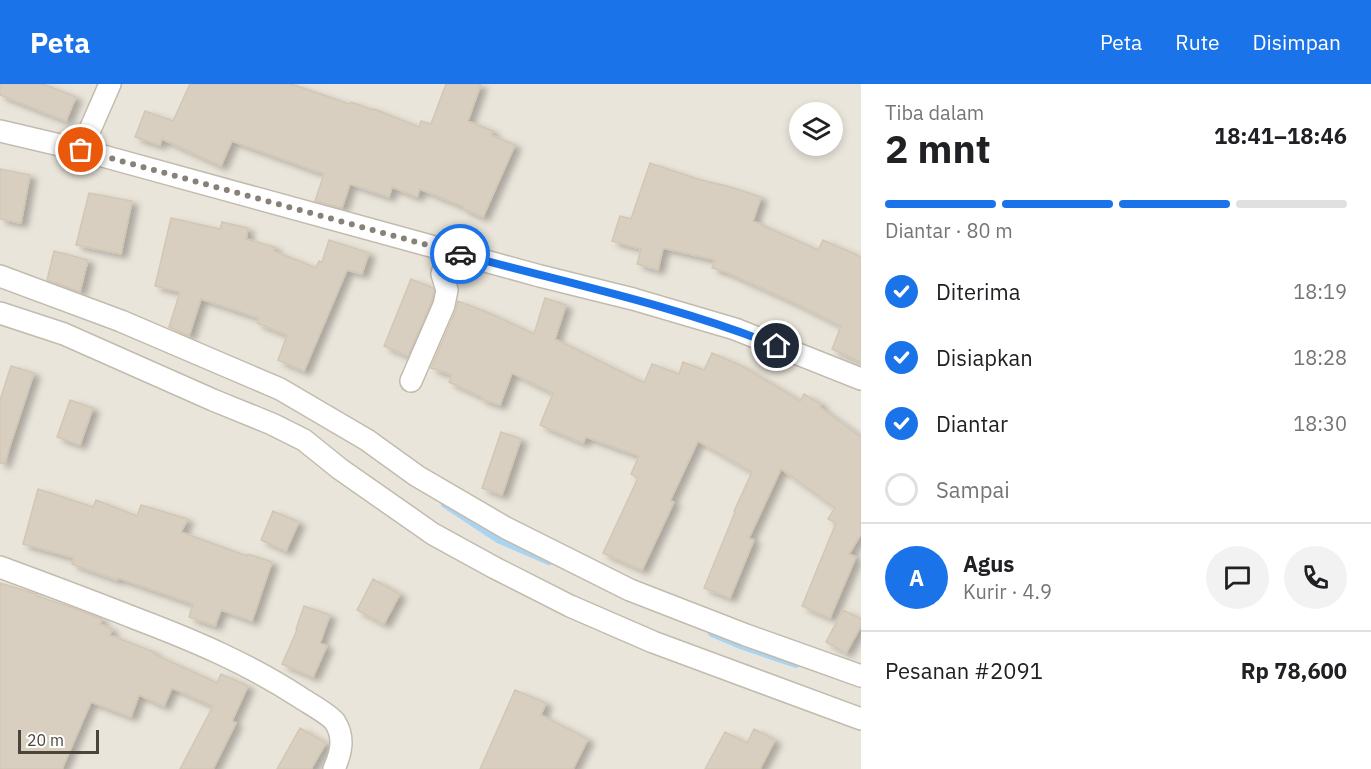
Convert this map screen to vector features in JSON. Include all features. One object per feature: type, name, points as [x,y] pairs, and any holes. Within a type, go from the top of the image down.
[{"type":"street","points":[[81,150],[110,84]]},
{"type":"street","points":[[0,131],[81,150],[540,276],[633,298],[735,330],[861,379]]},
{"type":"street","points":[[411,381],[444,305],[447,290],[441,274],[449,251]]},
{"type":"street","points":[[0,276],[121,321],[280,389],[367,440],[417,476],[506,528],[630,590],[861,676]]},
{"type":"street","points":[[0,313],[64,334],[304,440],[340,469],[433,534],[570,606],[653,642],[861,719]]},
{"type":"street","points":[[0,567],[202,644],[252,668],[288,689],[334,720],[342,736],[340,755],[334,769]]},
{"type":"shaded area","points":[[0,84],[861,84],[861,769],[0,769]]},
{"type":"building","points":[[0,84],[43,84],[76,97],[66,121],[0,95]]},
{"type":"building","points":[[190,84],[291,84],[350,104],[351,102],[374,109],[419,127],[421,121],[431,124],[446,84],[481,84],[468,121],[493,131],[491,135],[515,145],[483,217],[420,189],[417,197],[392,187],[389,197],[350,184],[342,208],[315,201],[324,174],[232,141],[221,166],[162,139],[160,145],[135,137],[145,111],[173,121]]},
{"type":"building","points":[[650,163],[761,197],[753,221],[818,250],[823,240],[861,257],[861,362],[832,349],[841,326],[793,302],[712,268],[715,260],[663,248],[658,270],[637,264],[641,249],[612,241],[620,216],[631,219]]},
{"type":"building","points":[[0,169],[30,175],[21,223],[0,219]]},
{"type":"building","points":[[89,193],[132,201],[121,254],[76,245]]},
{"type":"building","points":[[171,218],[220,229],[222,222],[248,228],[246,239],[275,247],[274,251],[316,268],[319,261],[322,262],[329,240],[369,253],[362,274],[347,270],[304,371],[278,360],[287,335],[257,323],[259,318],[201,299],[189,336],[169,327],[180,292],[155,286]]},
{"type":"building","points":[[54,251],[88,260],[80,292],[47,280]]},
{"type":"building","points":[[411,279],[433,288],[434,291],[432,301],[408,356],[384,346]]},
{"type":"building","points":[[545,298],[566,305],[555,339],[644,383],[652,364],[679,374],[683,362],[704,370],[712,353],[742,366],[800,401],[804,394],[821,404],[820,407],[861,437],[861,534],[849,554],[856,557],[830,618],[802,606],[836,523],[828,519],[835,508],[781,469],[749,538],[754,540],[730,598],[704,588],[752,472],[698,441],[670,501],[674,502],[642,570],[603,553],[638,478],[631,474],[639,456],[586,437],[583,443],[540,425],[553,393],[512,373],[500,405],[481,399],[482,397],[449,382],[452,375],[431,368],[458,301],[534,334]]},
{"type":"building","points":[[11,366],[34,373],[4,464],[0,463],[0,400]]},
{"type":"building","points":[[70,400],[93,408],[80,445],[57,437]]},
{"type":"building","points":[[501,432],[521,439],[502,495],[482,488]]},
{"type":"building","points":[[38,489],[93,507],[96,500],[137,516],[141,505],[188,519],[181,532],[247,556],[248,554],[272,562],[252,621],[221,610],[215,626],[189,617],[193,604],[72,564],[74,558],[23,544]]},
{"type":"building","points":[[273,511],[299,522],[286,551],[261,540]]},
{"type":"building","points":[[373,579],[400,594],[384,624],[357,610]]},
{"type":"building","points":[[0,583],[37,594],[36,596],[102,619],[100,624],[112,629],[110,635],[154,652],[217,683],[221,674],[248,686],[232,721],[236,723],[213,769],[180,769],[213,706],[172,688],[164,706],[139,695],[131,717],[91,702],[62,769],[0,769]]},
{"type":"building","points":[[304,606],[330,615],[320,643],[327,646],[313,677],[282,664],[297,630]]},
{"type":"building","points":[[843,610],[861,619],[861,626],[846,653],[826,642]]},
{"type":"building","points":[[515,690],[546,703],[541,715],[588,739],[573,769],[480,769]]},
{"type":"building","points":[[300,728],[326,743],[311,769],[277,769]]},
{"type":"building","points":[[754,729],[775,740],[760,769],[705,769],[725,732],[747,743]]},
{"type":"waterway","points":[[445,504],[498,539],[549,561]]},
{"type":"waterway","points":[[712,633],[796,664]]},
{"type":"way so far","points":[[81,150],[460,254]]},
{"type":"route","points":[[460,254],[633,298],[735,330],[777,346]]}]
